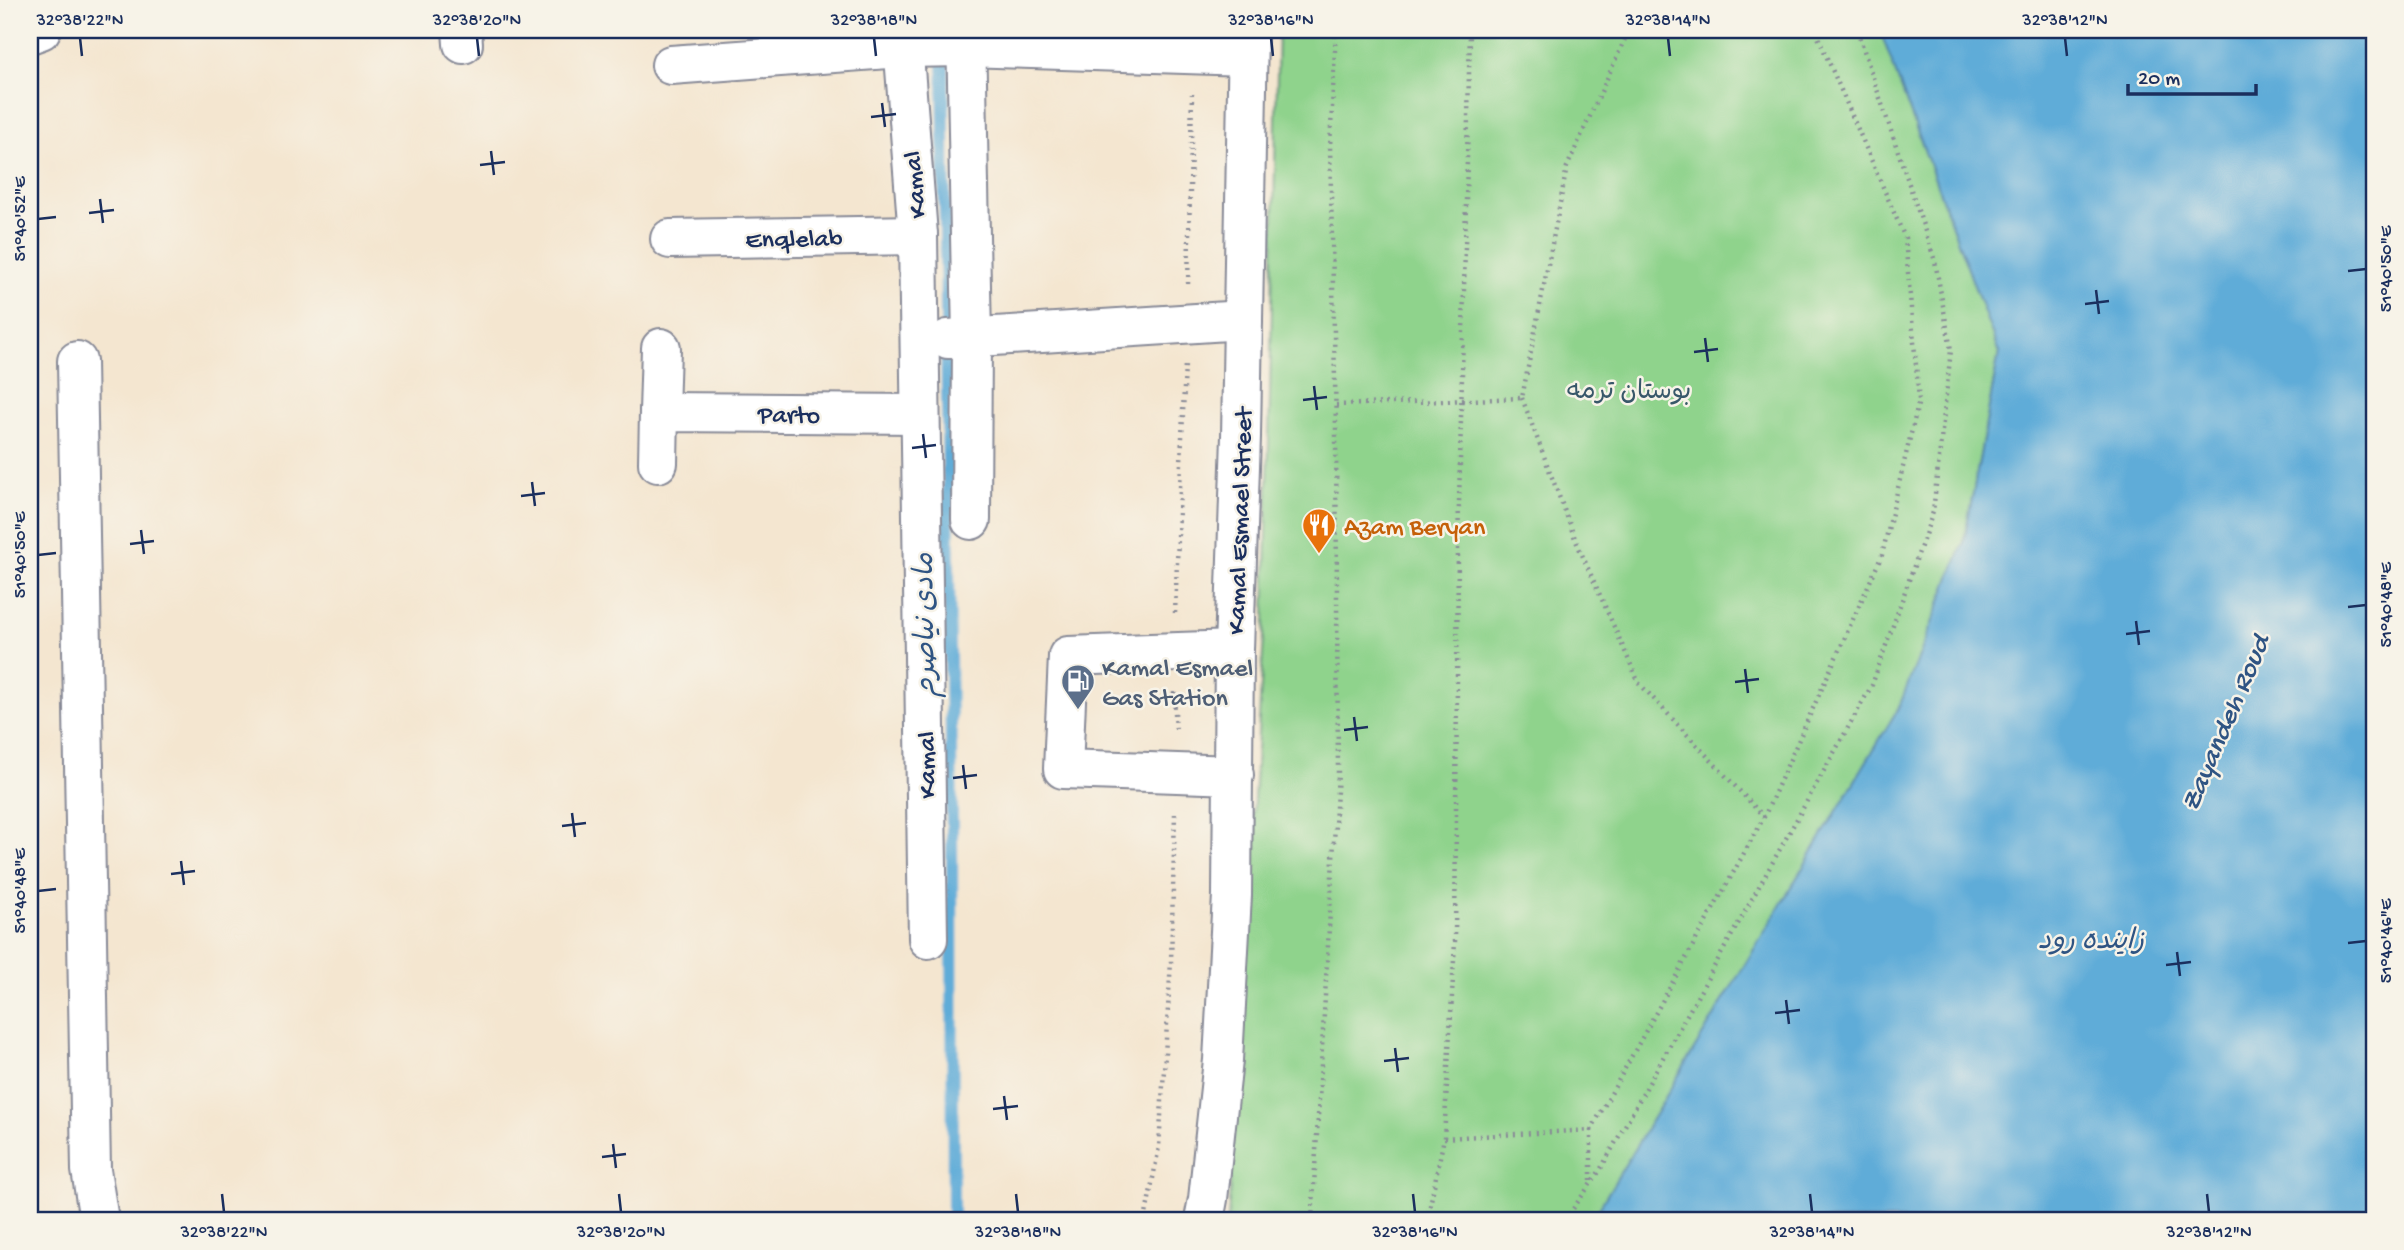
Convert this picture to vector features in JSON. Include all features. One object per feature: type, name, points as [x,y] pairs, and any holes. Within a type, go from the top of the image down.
[{"type":"street","points":[[30,34],[41,30]]},
{"type":"street","points":[[966,38],[972,338],[971,520]]},
{"type":"street","points":[[671,65],[902,39],[1247,43]]},
{"type":"street","name":"Kamal","points":[[902,39],[918,235],[928,939]]},
{"type":"street","name":"Kamal Esmael Street","points":[[1204,1220],[1223,1060],[1232,895],[1234,650],[1247,43]]},
{"type":"street","name":"Enqlelab","points":[[670,239],[918,235]]},
{"type":"street","points":[[919,340],[1242,320]]},
{"type":"street","points":[[659,463],[661,348]]},
{"type":"street","points":[[77,360],[92,1170],[99,1220]]},
{"type":"street","name":"Parto","points":[[659,412],[920,414]]},
{"type":"street","points":[[1234,650],[1068,656],[1063,769],[1234,775]]},
{"type":"path","points":[[1312,1220],[1338,774],[1336,405],[1330,146],[1336,30]]},
{"type":"path","points":[[1427,1220],[1444,1138],[1455,942],[1470,30]]},
{"type":"path","points":[[1629,30],[1567,167],[1522,398],[1576,541],[1639,683],[1764,817]]},
{"type":"path","points":[[1591,1184],[1591,1130],[1764,817],[1882,555],[1919,400],[1906,238],[1815,30]]},
{"type":"path","points":[[1565,1220],[1591,1184],[1872,685],[1933,512],[1951,350],[1936,261],[1857,30]]},
{"type":"path","points":[[1336,405],[1522,398]]},
{"type":"path","points":[[1444,1138],[1591,1130]]},
{"type":"green space","name":"بوستان ترمه","points":[[1278,30],[1880,30],[1999,353],[1964,542],[1900,707],[1592,1220],[1228,1220],[1265,620]]},
{"type":"water","name":"زاینده رود","points":[[1880,30],[2374,30],[2374,1220],[1592,1220],[1899,707],[1964,542],[1999,353]]},
{"type":"waterway","name":"مادی نیاصرم","points":[[943,52],[952,828],[953,1220]]},
{"type":"place","name":"Azam Beryan","points":[[1319,555]]},
{"type":"place","name":"Kamal Esmael Gas Station","points":[[1078,711]]},
{"type":"water label","name":"Zayandeh Roud","points":[[2223,722]]}]
